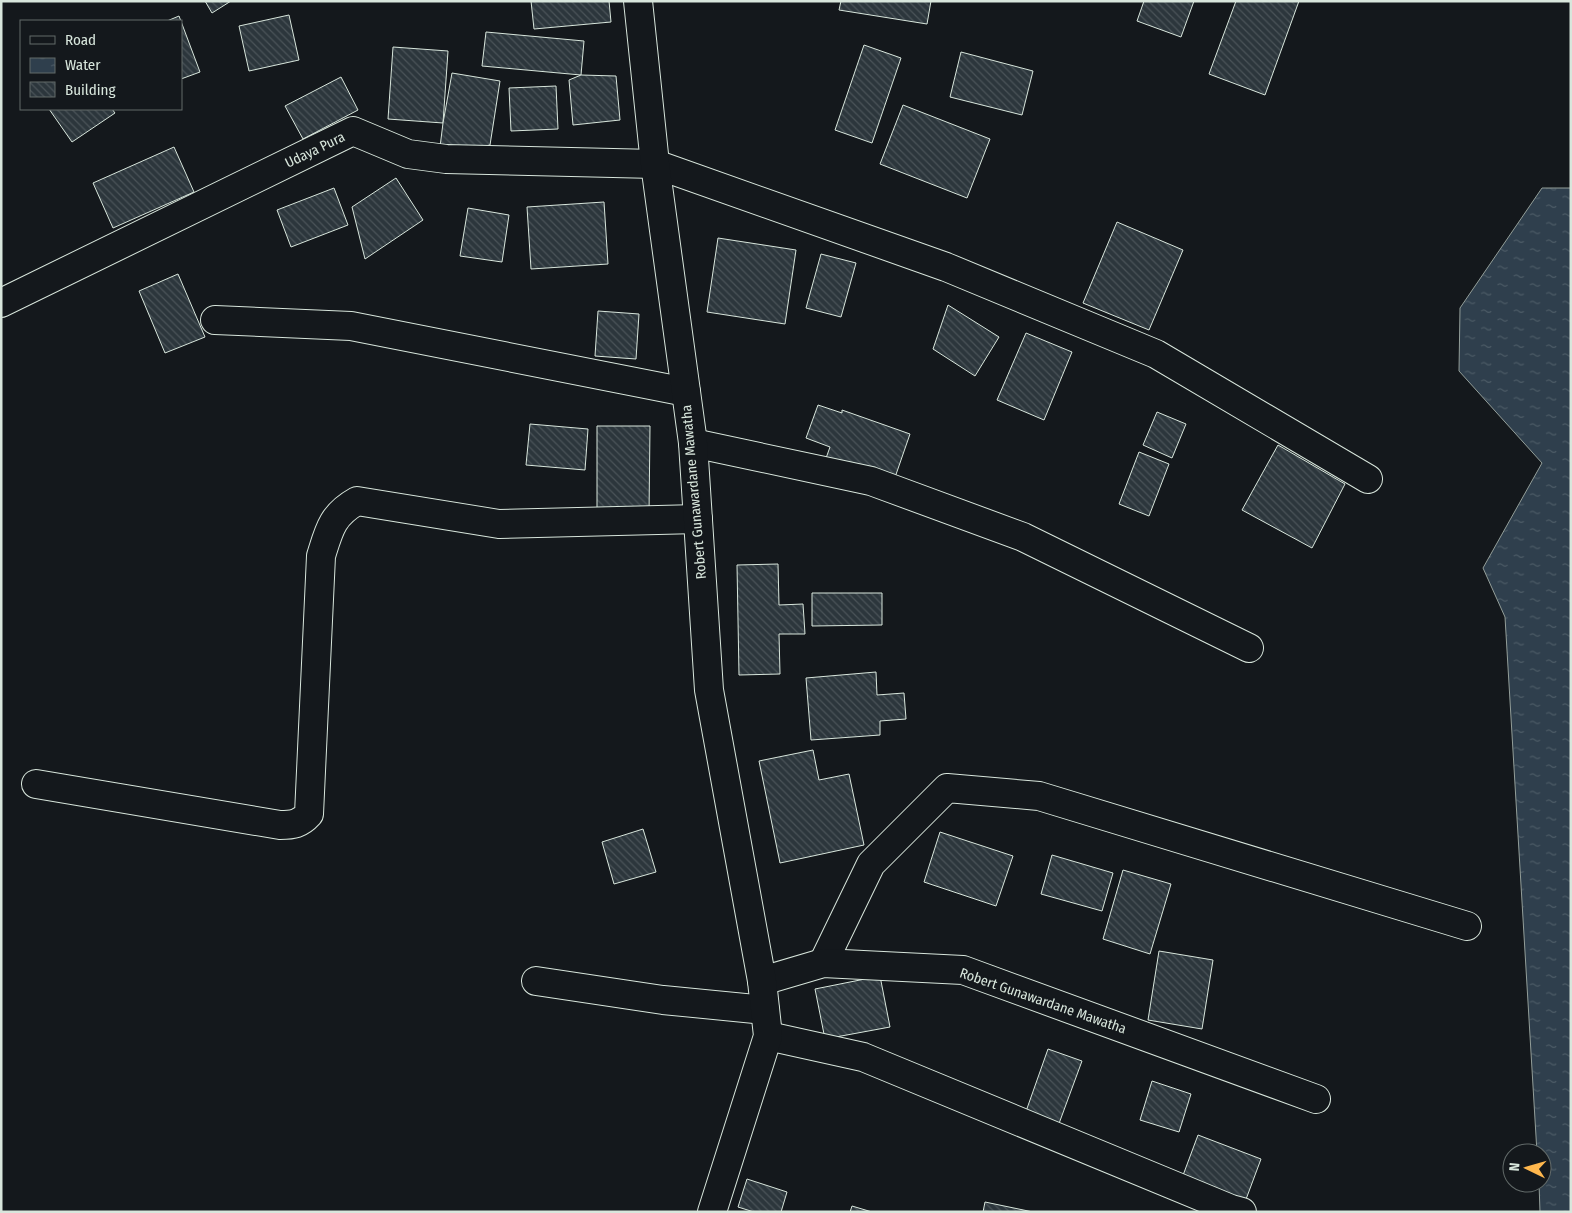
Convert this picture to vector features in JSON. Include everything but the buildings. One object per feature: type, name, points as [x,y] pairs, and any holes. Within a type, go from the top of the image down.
[{"type":"street","name":"Robert Gunawardane Mawatha","points":[[638,1],[655,164],[693,442],[709,690],[762,981],[767,1023],[712,1212]]},
{"type":"street","name":"Udaya Pura","points":[[1,303],[353,131],[408,154],[446,159],[655,164],[946,267],[1156,354],[1368,479]]},
{"type":"street","points":[[215,320],[351,326],[686,392]]},
{"type":"street","points":[[693,442],[880,484],[1023,537],[1248,648]]},
{"type":"street","points":[[36,784],[280,825],[294,824],[303,820],[309,814],[321,556],[331,525],[344,508],[357,501],[499,524],[698,519]]},
{"type":"street","points":[[823,963],[871,864],[948,788],[1039,796],[1467,926]]},
{"type":"street","name":"Robert Gunawardane Mawatha","points":[[762,981],[823,963],[963,970],[1316,1099]]},
{"type":"street","points":[[536,981],[663,1000],[767,1023],[863,1057],[1242,1212]]},
{"type":"water","points":[[1542,188],[1571,188],[1571,1212],[1540,1212],[1539,1193],[1552,1193],[1552,1143],[1536,1143],[1505,617],[1483,568],[1542,463],[1459,371],[1460,308]]}]
